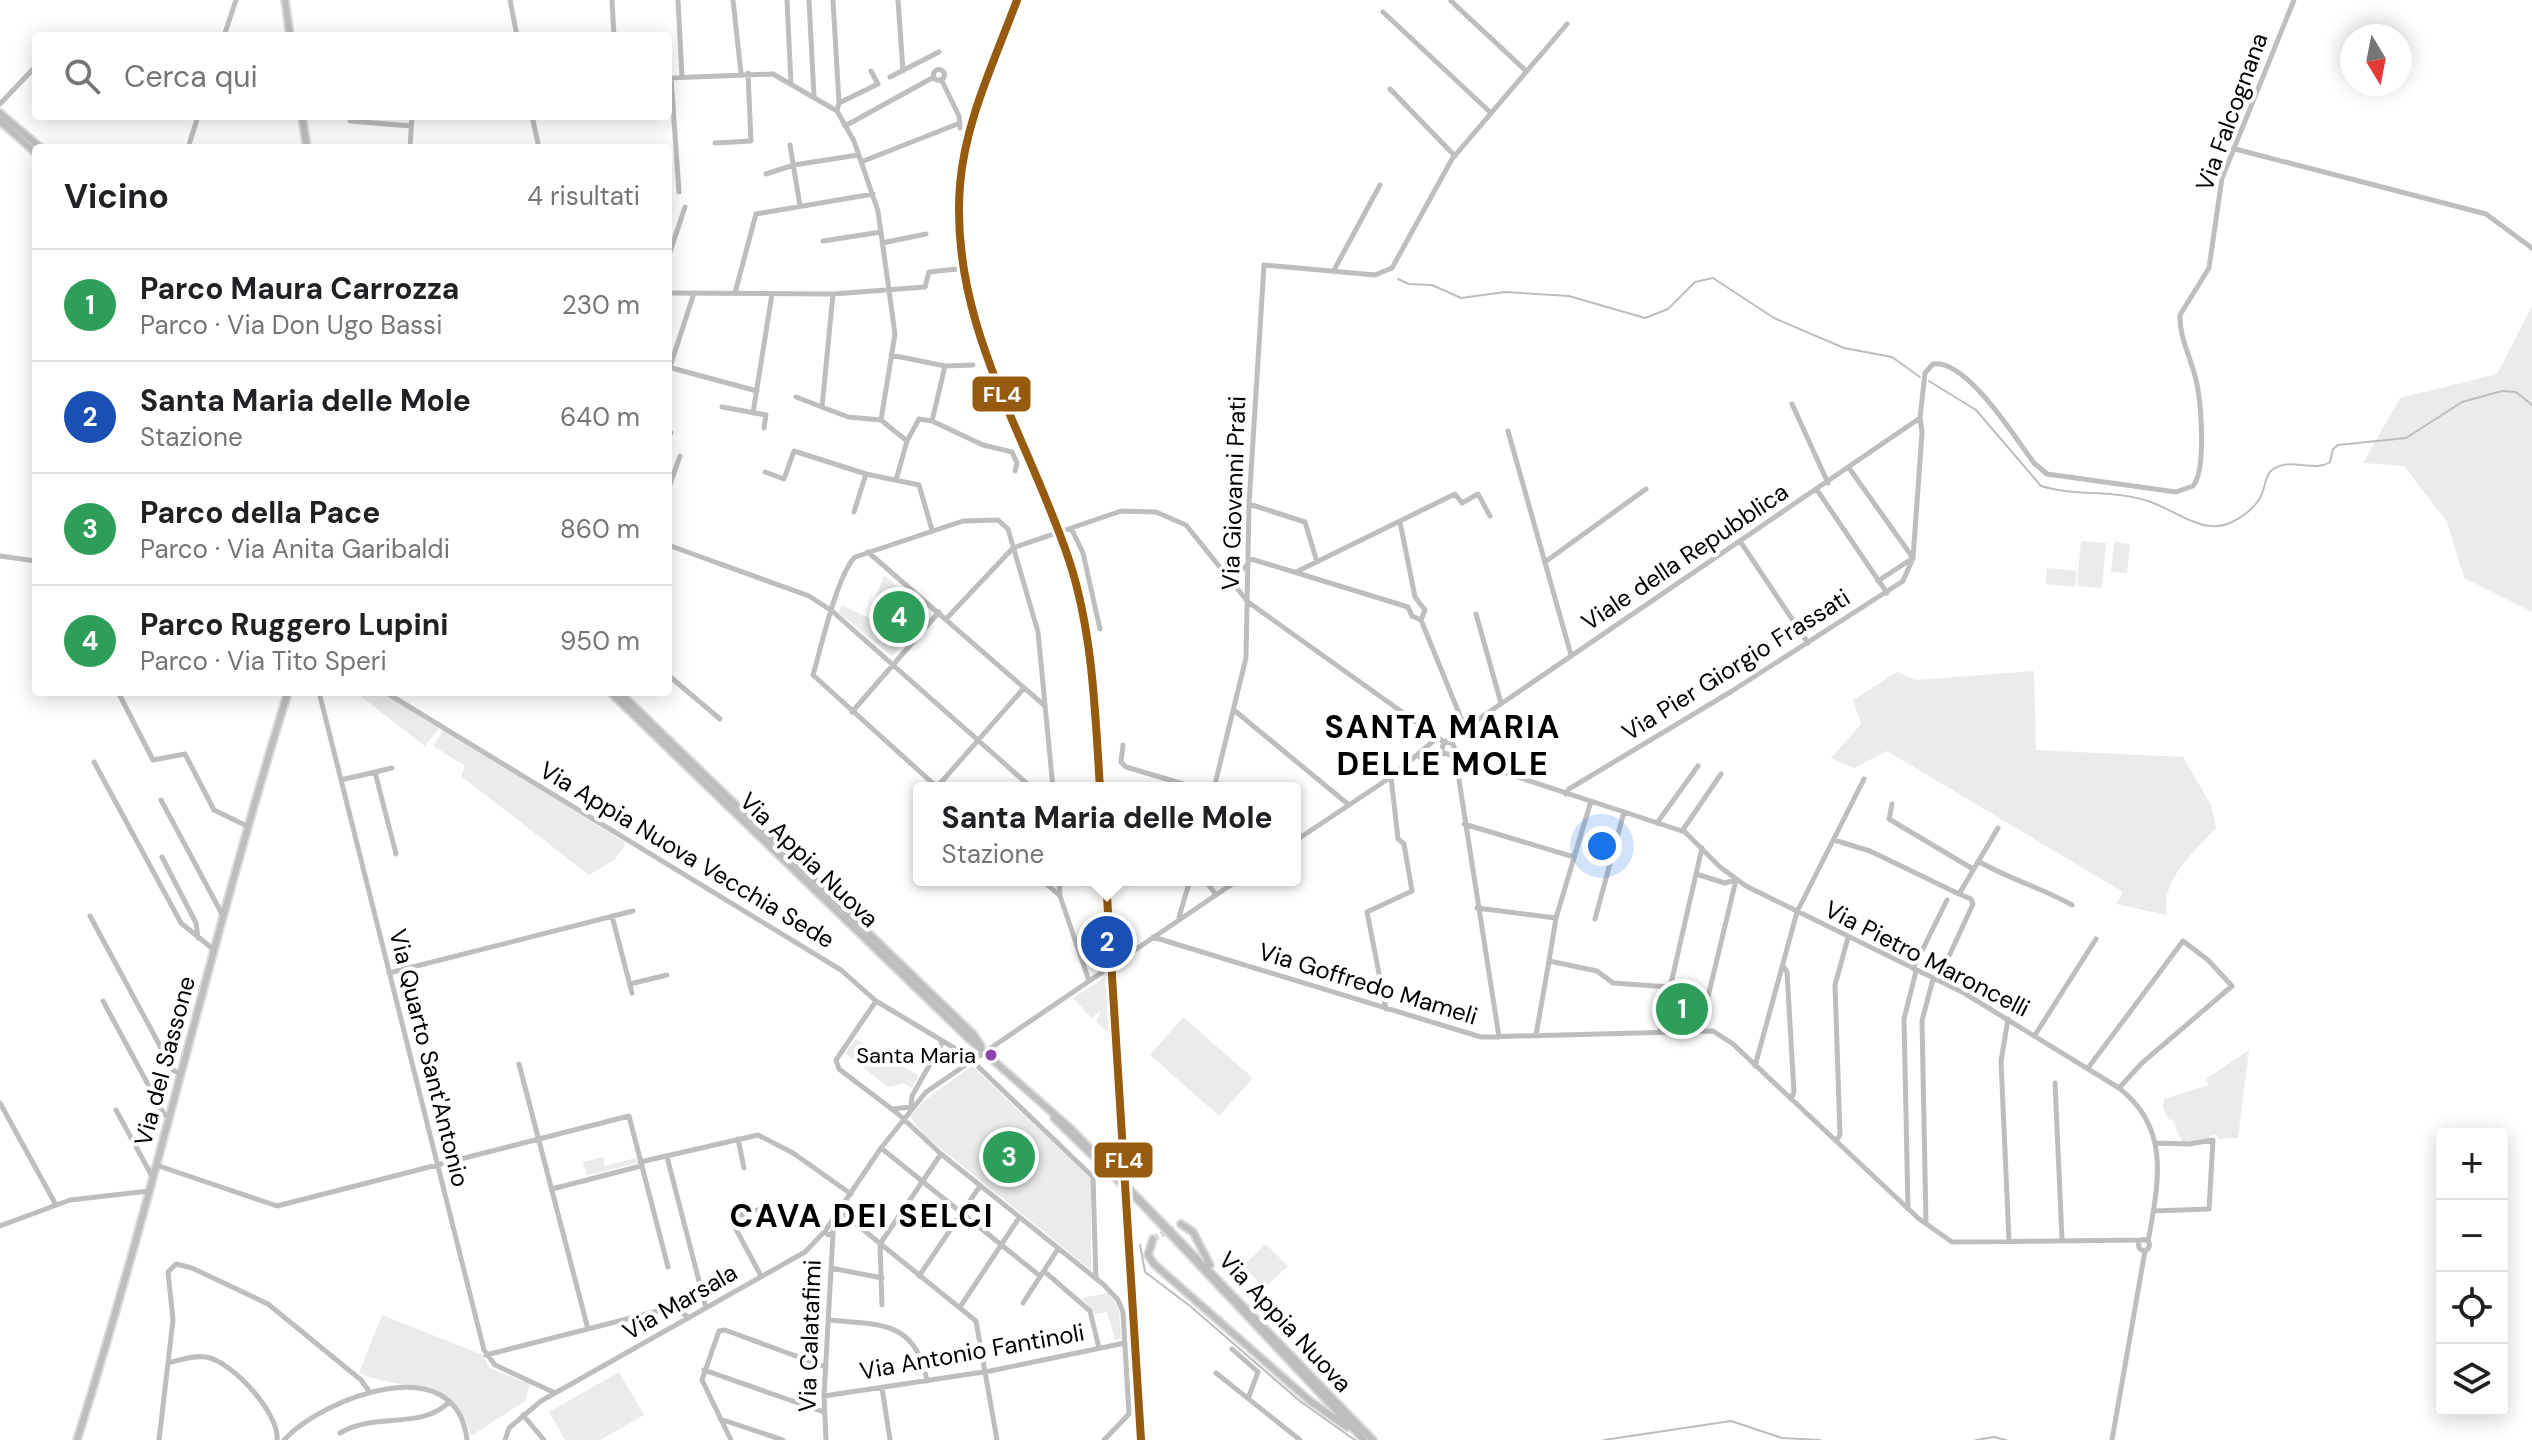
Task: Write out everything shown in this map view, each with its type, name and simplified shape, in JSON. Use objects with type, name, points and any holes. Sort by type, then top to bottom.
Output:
[{"type":"main road","points":[[285,0],[289,32]]},
{"type":"main road","points":[[0,113],[36,144]]},
{"type":"main road","points":[[303,120],[306,144]]},
{"type":"main road","points":[[0,121],[32,149]]},
{"type":"main road","name":"Via del Sassone","points":[[77,1440],[115,1319],[222,914],[287,696]]},
{"type":"main road","name":"Via Appia Nuova","points":[[614,696],[985,1052],[1071,1129],[1373,1440]]},
{"type":"main road","name":"Via Appia Nuova","points":[[623,696],[973,1034],[985,1052]]},
{"type":"main road","name":"Via Appia Nuova","points":[[1032,1094],[1363,1438]]},
{"type":"main road","points":[[1181,1224],[1193,1232],[1213,1272]]},
{"type":"main road","points":[[1153,1239],[1148,1255],[1154,1264],[1310,1401],[1363,1438]]},
{"type":"street","points":[[225,32],[236,0]]},
{"type":"street","points":[[510,0],[516,32]]},
{"type":"street","points":[[612,0],[614,32]]},
{"type":"street","points":[[678,0],[682,77]]},
{"type":"street","points":[[715,143],[751,141],[745,73],[733,0]]},
{"type":"street","points":[[787,0],[791,85]]},
{"type":"street","points":[[809,0],[814,98]]},
{"type":"street","points":[[833,0],[837,111]]},
{"type":"street","points":[[898,0],[903,71]]},
{"type":"street","name":"Via Falcognana","points":[[1920,418],[1926,371],[1933,364],[1943,364],[1968,380],[2046,473],[2176,492],[2193,486],[2199,477],[2201,453],[2198,394],[2179,318],[2209,268],[2218,192],[2294,0]]},
{"type":"street","points":[[1451,1],[1526,71]]},
{"type":"street","points":[[1383,12],[1491,113]]},
{"type":"street","name":"Via Giovanni Prati","points":[[1216,782],[1246,658],[1249,504],[1264,265],[1378,275],[1394,266],[1455,156],[1567,24]]},
{"type":"street","points":[[890,77],[939,52]]},
{"type":"street","points":[[861,162],[960,125],[928,57]]},
{"type":"street","points":[[0,104],[32,70]]},
{"type":"street","points":[[839,103],[878,84],[871,71]]},
{"type":"street","points":[[672,78],[773,74],[837,111],[873,194],[895,329],[881,420]]},
{"type":"street","points":[[845,126],[935,74]]},
{"type":"street","points":[[1390,89],[1455,156]]},
{"type":"street","points":[[672,112],[679,192]]},
{"type":"street","points":[[189,144],[197,120]]},
{"type":"street","points":[[350,120],[411,126]]},
{"type":"street","points":[[410,144],[412,120]]},
{"type":"street","points":[[533,120],[538,144]]},
{"type":"street","points":[[790,145],[800,206]]},
{"type":"street","points":[[2235,149],[2481,213],[2532,248]]},
{"type":"street","points":[[766,174],[794,165],[858,155]]},
{"type":"street","points":[[1333,272],[1380,185]]},
{"type":"street","points":[[735,293],[756,214],[873,194]]},
{"type":"street","points":[[672,246],[685,207]]},
{"type":"street","points":[[823,241],[881,232]]},
{"type":"street","points":[[882,243],[926,234]]},
{"type":"street","points":[[672,293],[833,294],[927,287],[929,272],[957,269]]},
{"type":"street","points":[[672,358],[694,293]]},
{"type":"street","points":[[753,413],[772,294]]},
{"type":"street","points":[[822,407],[833,294]]},
{"type":"street","points":[[891,355],[945,366],[973,365]]},
{"type":"street","points":[[932,421],[945,366]]},
{"type":"street","points":[[672,368],[757,391]]},
{"type":"street","points":[[796,397],[848,417],[881,420],[907,441]]},
{"type":"street","points":[[1792,404],[1828,483]]},
{"type":"street","points":[[722,407],[766,415],[764,428]]},
{"type":"street","points":[[896,480],[907,441],[919,418],[983,445],[1012,452],[1017,463],[1015,471]]},
{"type":"street","points":[[1913,558],[1922,433],[1920,418]]},
{"type":"street","name":"Viale della Repubblica","points":[[1444,742],[1920,418]]},
{"type":"street","points":[[1508,431],[1571,655]]},
{"type":"street","points":[[765,472],[784,479],[794,451],[866,474],[920,486],[932,530]]},
{"type":"street","points":[[672,479],[680,456]]},
{"type":"street","points":[[1849,468],[1913,558]]},
{"type":"street","points":[[854,512],[866,474]]},
{"type":"street","points":[[1545,562],[1646,489]]},
{"type":"street","points":[[1817,490],[1887,593]]},
{"type":"street","points":[[1296,572],[1455,494],[1462,503],[1478,494],[1490,516]]},
{"type":"street","points":[[1249,504],[1305,522],[1317,562]]},
{"type":"street","points":[[946,619],[1013,548],[1121,511],[1165,514],[1186,525],[1248,602],[1444,742],[1454,746]]},
{"type":"street","points":[[930,782],[813,675],[849,563],[867,552],[965,520],[998,520],[1006,525],[1038,632],[1052,782]]},
{"type":"street","points":[[1400,522],[1415,597],[1424,606],[1421,620],[1464,729],[1451,755]]},
{"type":"street","points":[[1067,529],[1083,553],[1100,629]]},
{"type":"street","points":[[1740,541],[1808,643]]},
{"type":"street","points":[[672,546],[786,588],[832,611],[1025,782]]},
{"type":"street","points":[[867,552],[1045,706]]},
{"type":"street","points":[[0,556],[32,560]]},
{"type":"street","name":"Via Pier Giorgio Frassati","points":[[1878,581],[1913,558]]},
{"type":"street","name":"Via Pier Giorgio Frassati","points":[[1566,794],[1569,789],[1887,593],[1905,578],[1913,558]]},
{"type":"street","points":[[1231,581],[1248,561],[1296,572],[1408,607],[1412,616],[1421,620]]},
{"type":"street","points":[[852,712],[939,612]]},
{"type":"street","points":[[1476,614],[1501,703]]},
{"type":"street","points":[[672,678],[720,719]]},
{"type":"street","points":[[942,782],[1024,688]]},
{"type":"street","points":[[120,696],[153,760],[185,754],[214,810],[247,826]]},
{"type":"street","name":"Via Quarto Sant'Antonio","points":[[320,696],[486,1355]]},
{"type":"street","name":"Via Appia Nuova Vecchia Sede","points":[[392,696],[809,950],[841,970],[876,1001],[966,1055],[1093,1177],[1096,1279]]},
{"type":"street","points":[[1234,710],[1349,805]]},
{"type":"street","points":[[1301,837],[1419,757],[1438,737]]},
{"type":"street","points":[[1443,754],[1440,748],[1444,742]]},
{"type":"street","points":[[1123,745],[1122,765],[1177,782]]},
{"type":"street","points":[[1419,757],[1451,755],[1682,831],[1721,774]]},
{"type":"street","points":[[1459,759],[1457,767],[1464,824],[1499,1037]]},
{"type":"street","points":[[94,762],[181,923],[213,949]]},
{"type":"street","points":[[1657,823],[1698,766]]},
{"type":"street","points":[[341,780],[392,768]]},
{"type":"street","points":[[375,772],[396,854]]},
{"type":"street","points":[[1386,1009],[1367,912],[1412,891],[1404,844],[1398,839],[1391,777]]},
{"type":"street","points":[[1755,1066],[1797,912],[1864,779]]},
{"type":"street","points":[[161,800],[222,914]]},
{"type":"street","points":[[1536,1035],[1556,918],[1591,801]]},
{"type":"street","points":[[1892,804],[1889,819],[1973,869]]},
{"type":"street","points":[[1595,919],[1624,812]]},
{"type":"street","points":[[1464,824],[1574,857]]},
{"type":"street","points":[[1959,894],[1998,828]]},
{"type":"street","name":"Via Pietro Maroncelli","points":[[1682,831],[1736,880],[1935,979],[2008,1019],[2119,1088],[2136,1104],[2154,1143],[2160,1170],[2145,1241]]},
{"type":"street","points":[[1834,840],[1865,848],[1971,899],[1973,904],[1935,979],[1922,1021],[1926,1223]]},
{"type":"street","points":[[1660,1032],[1702,847]]},
{"type":"street","points":[[162,857],[196,923],[198,938]]},
{"type":"street","points":[[1978,861],[2014,881],[2047,892],[2072,905]]},
{"type":"street","points":[[1696,874],[1725,883],[1736,880],[1706,1016],[1700,1030]]},
{"type":"street","points":[[1049,886],[1060,896]]},
{"type":"street","points":[[1059,886],[1089,981]]},
{"type":"street","points":[[1178,920],[1188,886]]},
{"type":"street","points":[[1209,886],[1216,895]]},
{"type":"street","points":[[997,1440],[978,1326],[960,1307],[840,1211],[911,1107],[971,1061],[1229,886]]},
{"type":"street","points":[[1908,1209],[1904,1019],[1914,970],[1947,900]]},
{"type":"street","points":[[1477,908],[1507,914],[1533,912],[1556,918]]},
{"type":"street","points":[[389,973],[633,911]]},
{"type":"street","points":[[90,916],[173,1070],[180,1074]]},
{"type":"street","points":[[612,916],[632,993]]},
{"type":"street","name":"Via Goffredo Mameli","points":[[1153,937],[1475,1036],[1700,1030],[1721,1035]]},
{"type":"street","points":[[1836,1141],[1840,1131],[1835,985],[1848,938]]},
{"type":"street","points":[[2035,1035],[2096,939]]},
{"type":"street","points":[[2088,1068],[2183,941],[2208,960],[2232,986],[2142,1063],[2119,1088]]},
{"type":"street","points":[[1549,961],[1597,971],[1613,983],[1670,987]]},
{"type":"street","points":[[1783,966],[1788,987],[1794,1092],[1791,1099]]},
{"type":"street","points":[[630,984],[667,975]]},
{"type":"street","points":[[103,1001],[164,1114],[169,1117]]},
{"type":"street","points":[[876,1001],[836,1063],[941,1154],[1096,1279],[1120,1304],[1129,1415],[1104,1440]]},
{"type":"street","name":"Via Goffredo Mameli","points":[[1706,1016],[1721,1035],[1908,1209],[1952,1242],[2062,1239],[2145,1241]]},
{"type":"street","points":[[2008,1019],[2001,1061],[2009,1241]]},
{"type":"street","points":[[911,1107],[912,1096],[943,1041]]},
{"type":"street","points":[[966,1055],[985,1052]]},
{"type":"street","points":[[519,1064],[588,1329]]},
{"type":"street","points":[[2055,1083],[2062,1239]]},
{"type":"street","points":[[0,1103],[56,1205]]},
{"type":"street","points":[[892,1109],[911,1107]]},
{"type":"street","points":[[116,1110],[153,1178]]},
{"type":"street","points":[[156,1165],[277,1206],[629,1116],[668,1267]]},
{"type":"street","points":[[552,1189],[738,1139],[762,1136],[851,1194]]},
{"type":"street","points":[[738,1139],[744,1168]]},
{"type":"street","points":[[2153,1211],[2209,1209],[2213,1140],[2154,1143]]},
{"type":"street","points":[[881,1148],[1001,1245],[1080,1301],[1091,1312],[1099,1348]]},
{"type":"street","points":[[882,1305],[880,1244],[941,1154]]},
{"type":"street","points":[[667,1157],[706,1308]]},
{"type":"street","points":[[919,1276],[980,1186]]},
{"type":"street","points":[[0,1226],[56,1205],[149,1191]]},
{"type":"street","points":[[761,1276],[730,1218],[778,1204]]},
{"type":"street","name":"Via Calatafimi","points":[[826,1440],[824,1396],[831,1268],[829,1233],[840,1211]]},
{"type":"street","points":[[960,1307],[1019,1218]]},
{"type":"street","name":"Via Marsala","points":[[505,1440],[509,1428],[555,1393],[805,1252],[829,1233]]},
{"type":"street","name":"Via Goffredo Mameli","points":[[2126,1240],[2145,1251]]},
{"type":"street","points":[[2138,1246],[2145,1241]]},
{"type":"street","points":[[2112,1440],[2145,1241]]},
{"type":"street","points":[[1023,1303],[1058,1249]]},
{"type":"street","points":[[159,1440],[173,1320],[168,1272],[171,1266],[179,1264],[272,1307],[361,1380],[369,1391]]},
{"type":"street","points":[[831,1268],[882,1278]]},
{"type":"street","points":[[555,1393],[495,1365],[486,1355],[674,1307],[689,1318]]},
{"type":"street","points":[[829,1320],[898,1329],[920,1353],[927,1381]]},
{"type":"street","points":[[731,1440],[703,1384],[704,1370],[717,1333],[724,1330],[826,1367]]},
{"type":"street","name":"Via Antonio Fantinoli","points":[[824,1396],[985,1371],[1125,1343]]},
{"type":"street","points":[[1232,1349],[1258,1372],[1248,1392],[1250,1397]]},
{"type":"street","points":[[168,1363],[202,1356],[220,1362],[267,1407],[275,1421],[277,1440]]},
{"type":"street","points":[[704,1370],[824,1412]]},
{"type":"street","points":[[1216,1373],[1250,1397],[1300,1440]]},
{"type":"street","points":[[284,1440],[322,1410],[369,1391],[411,1388],[434,1393],[449,1402],[463,1419],[467,1440]]},
{"type":"street","points":[[882,1388],[890,1440]]},
{"type":"street","points":[[340,1433],[380,1420],[431,1417],[449,1402]]},
{"type":"street","points":[[523,1415],[544,1440]]},
{"type":"street","points":[[720,1419],[783,1440]]},
{"type":"shaded area","points":[[2532,306],[2532,612],[2464,578],[2447,522],[2404,466],[2363,463],[2400,398],[2497,374]]},
{"type":"shaded area","points":[[2081,541],[2106,543],[2102,588],[2077,586]]},
{"type":"shaded area","points":[[2114,542],[2130,544],[2127,573],[2111,572]]},
{"type":"shaded area","points":[[2047,568],[2077,571],[2075,587],[2046,584]]},
{"type":"shaded area","points":[[884,575],[930,615],[892,656],[839,613],[841,605],[869,618]]},
{"type":"shaded area","points":[[2034,671],[2036,750],[2183,757],[2211,805],[2216,828],[2174,878],[2168,890],[2167,915],[2116,904],[2123,892],[1887,751],[1854,768],[1831,758],[1861,724],[1853,700],[1897,672],[1916,680]]},
{"type":"shaded area","points":[[360,696],[387,696],[439,728],[425,746]]},
{"type":"shaded area","points":[[443,730],[623,841],[625,846],[614,860],[589,875],[461,776],[465,766],[433,746]]},
{"type":"shaded area","points":[[1107,976],[1112,1035],[1096,1022],[1101,1011],[1091,1018],[1073,998]]},
{"type":"shaded area","points":[[1678,988],[1701,1015],[1698,1027],[1666,1025],[1667,1020],[1671,1020],[1672,1013],[1669,1012]]},
{"type":"shaded area","points":[[1183,1017],[1253,1078],[1219,1116],[1150,1055]]},
{"type":"shaded area","points":[[856,1039],[919,1076],[911,1088],[904,1083],[888,1087],[845,1053]]},
{"type":"shaded area","points":[[2249,1050],[2238,1138],[2217,1139],[2217,1135],[2209,1136],[2209,1140],[2182,1142],[2172,1119],[2169,1120],[2163,1108],[2164,1099],[2209,1085],[2206,1079]]},
{"type":"shaded area","points":[[972,1066],[1091,1179],[1091,1270],[923,1134],[910,1116],[925,1100]]},
{"type":"shaded area","points":[[603,1157],[605,1166],[636,1158],[637,1163],[587,1176],[583,1162]]},
{"type":"shaded area","points":[[1266,1244],[1288,1266],[1264,1288],[1243,1266]]},
{"type":"shaded area","points":[[1108,1293],[1119,1309],[1121,1338],[1115,1340],[1107,1312],[1095,1314],[1082,1298]]},
{"type":"shaded area","points":[[382,1315],[483,1355],[489,1368],[530,1384],[525,1401],[471,1436],[465,1418],[455,1405],[442,1396],[359,1373]]},
{"type":"shaded area","points":[[619,1372],[644,1415],[600,1440],[565,1440],[549,1412]]},
{"type":"waterway","points":[[1398,279],[1409,284],[1432,285],[1461,298],[1505,292],[1569,296],[1645,318],[1668,309],[1695,282],[1713,278],[1774,318],[1844,348],[1892,357],[1920,377]]},
{"type":"waterway","points":[[1929,381],[1976,410],[2041,486],[2137,498],[2190,521],[2211,526],[2232,522],[2251,509],[2260,498],[2267,476],[2277,467],[2290,464],[2324,465],[2330,462],[2333,449],[2338,445],[2406,438],[2462,402],[2502,391],[2516,392],[2532,405]]},
{"type":"waterway","points":[[1140,1245],[1145,1272],[1190,1306],[1301,1402],[1355,1440]]},
{"type":"waterway","points":[[1604,1440],[1731,1421],[1782,1438],[1820,1440]]},
{"type":"waterway","points":[[1976,1440],[1994,1437],[2006,1440]]},
{"type":"tunnel","points":[[1153,1239],[1181,1224]]},
{"type":"transit line","name":"FL4","points":[[1017,0],[982,91],[968,138],[960,185],[960,236],[966,284],[979,331],[1052,513],[1077,588],[1092,673],[1100,782]]},
{"type":"transit line","name":"FL4","points":[[1106,886],[1141,1440]]},
{"type":"place","name":"Parco Ruggero Lupini","points":[[899,617]]},
{"type":"place","name":"Santa Maria delle Mole","points":[[1107,942]]},
{"type":"place","name":"Parco Maura Carrozza","points":[[1682,1009]]},
{"type":"place","name":"Santa Maria","points":[[991,1055]]},
{"type":"place","name":"Parco della Pace","points":[[1009,1157]]},
{"type":"district","name":"SANTA MARIA DELLE MOLE","points":[[1443,746]]},
{"type":"district","name":"CAVA DEI SELCI","points":[[862,1216]]}]
